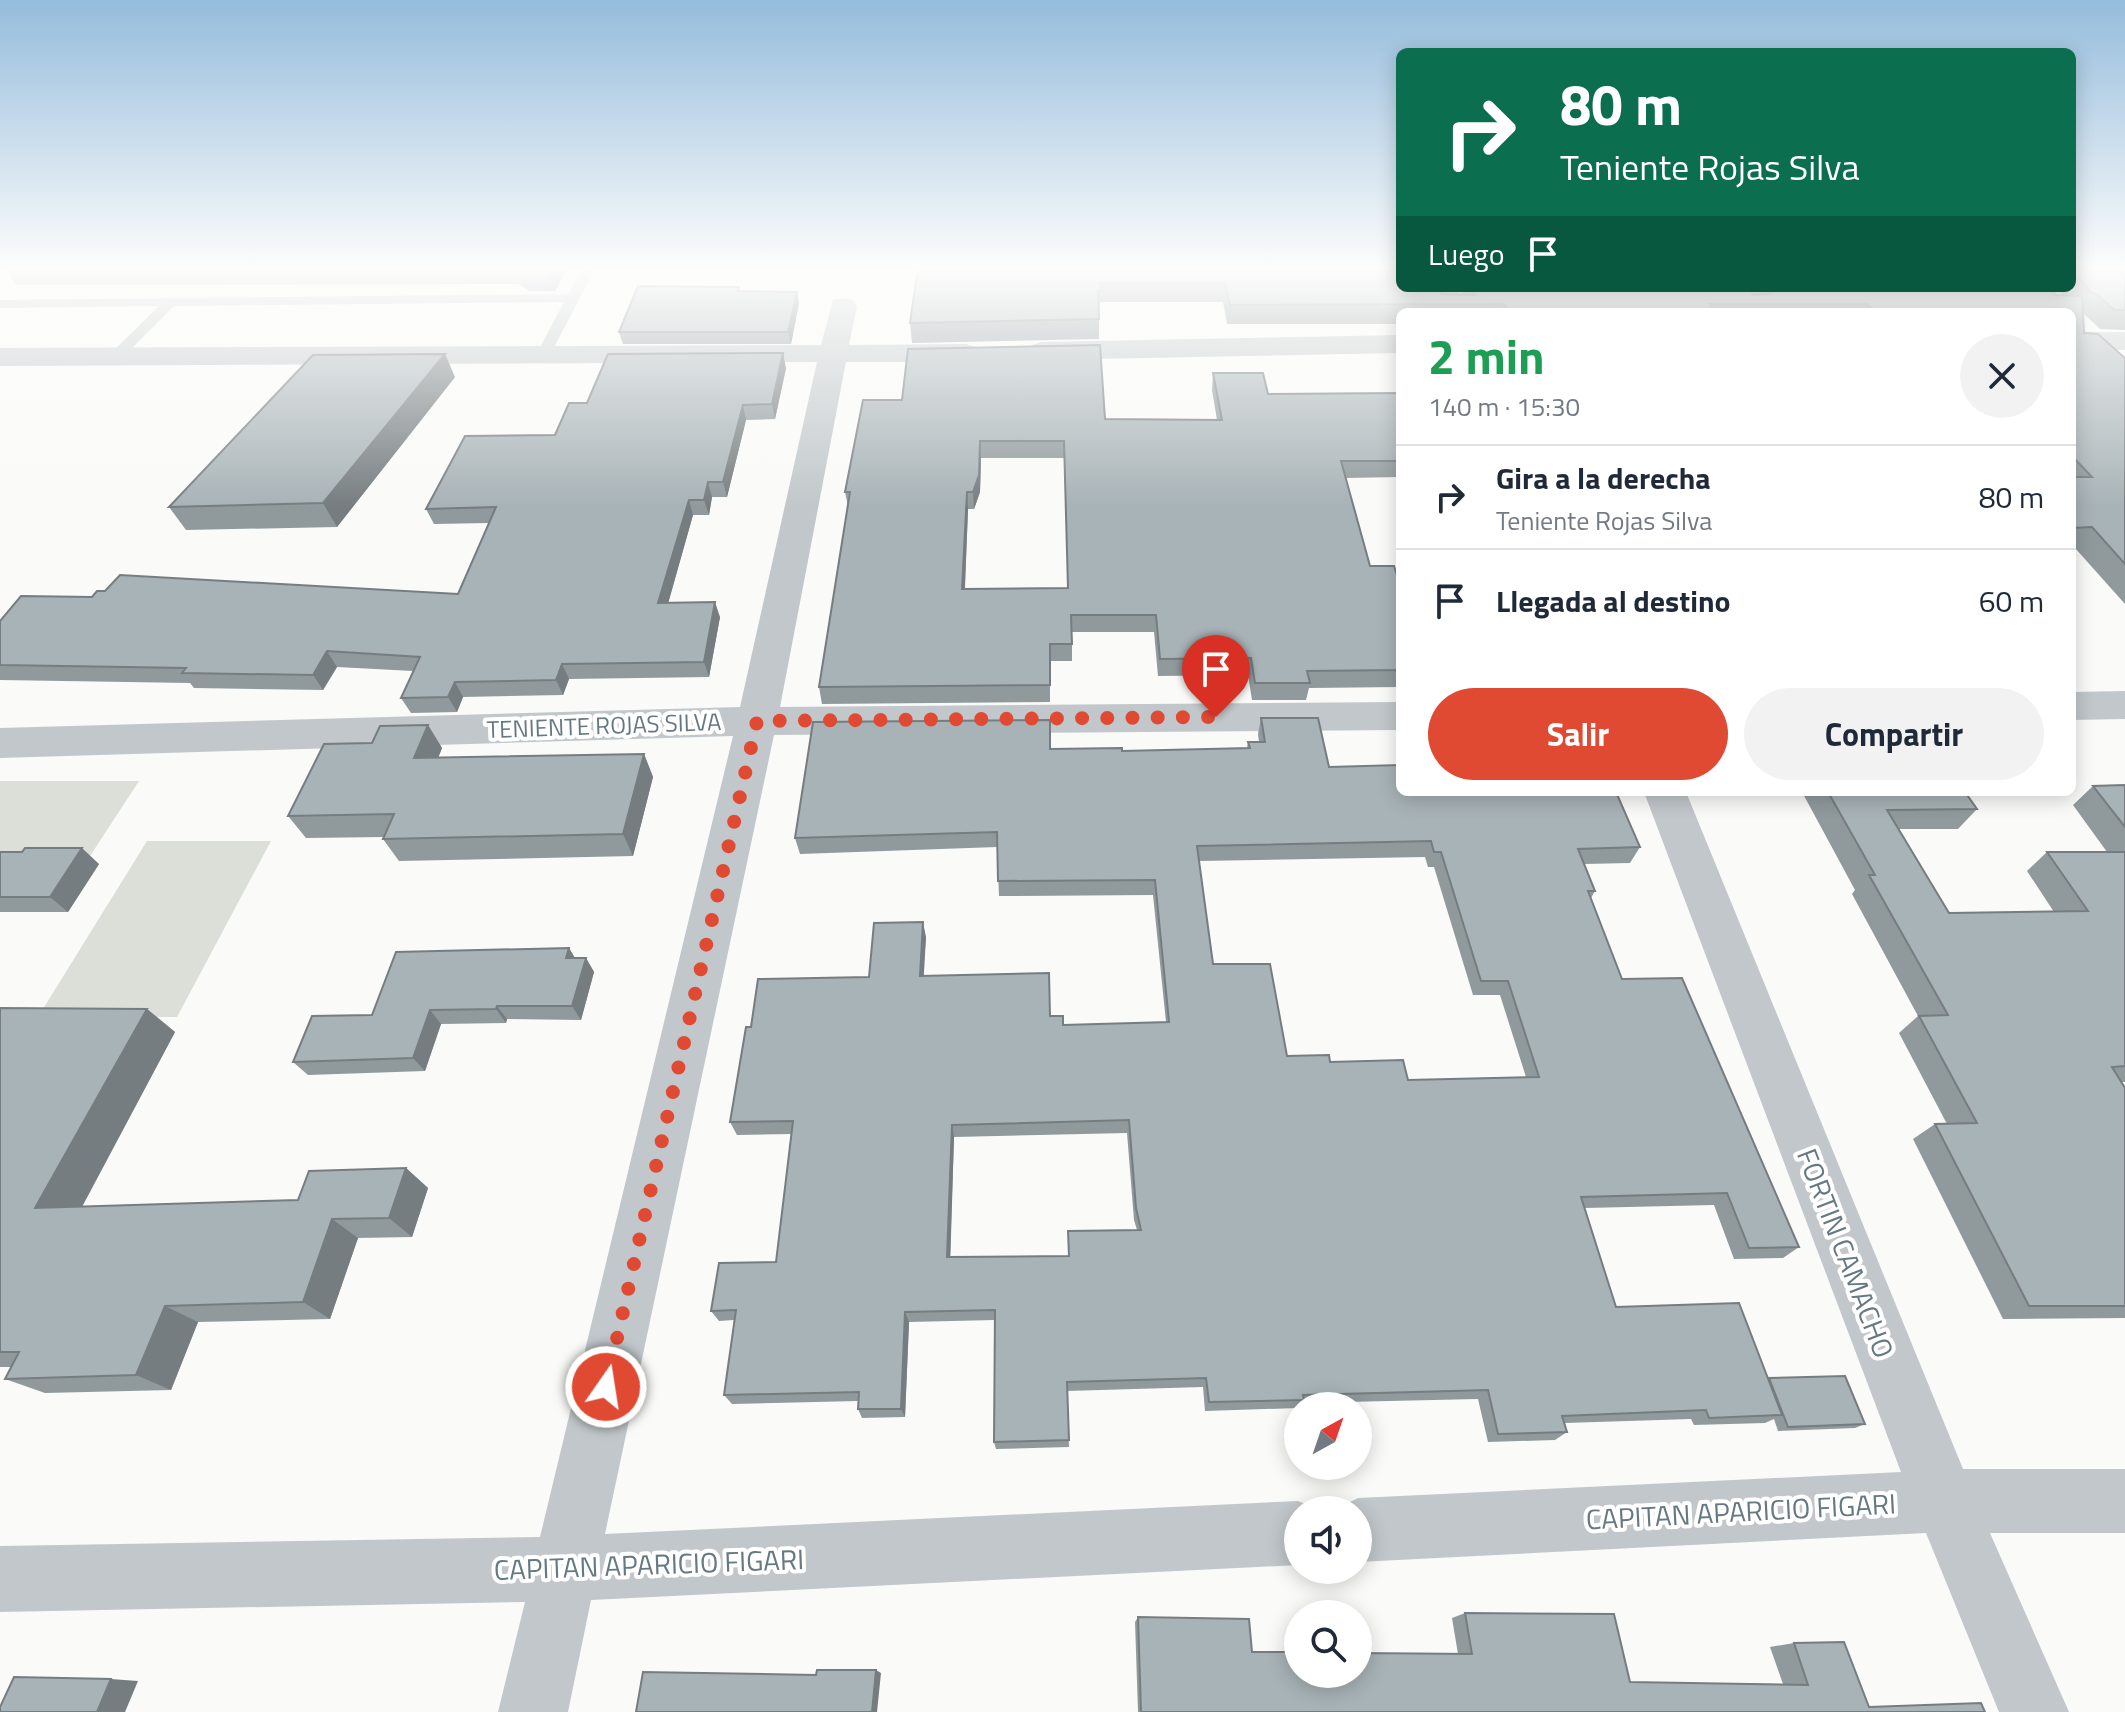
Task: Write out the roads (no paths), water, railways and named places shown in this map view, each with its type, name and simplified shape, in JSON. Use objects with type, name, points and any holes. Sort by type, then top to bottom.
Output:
[{"type":"street","points":[[533,1712],[757,721],[836,347]]},
{"type":"street","points":[[0,357],[834,356],[1255,347]]},
{"type":"street","points":[[2076,706],[2125,705]]},
{"type":"street","name":"TENIENTE ROJAS SILVA","points":[[0,743],[757,721],[1396,716]]},
{"type":"street","name":"FORTIN CAMACHO","points":[[1667,796],[1944,1501],[2034,1712]]},
{"type":"street","name":"CAPITAN APARICIO FIGARI","points":[[1372,1529],[1944,1501],[2125,1501]]},
{"type":"street","name":"CAPITAN APARICIO FIGARI","points":[[0,1579],[565,1569],[1284,1534]]},
{"type":"lane","points":[[115,357],[125,347]]},
{"type":"lane","points":[[542,357],[547,347]]}]
